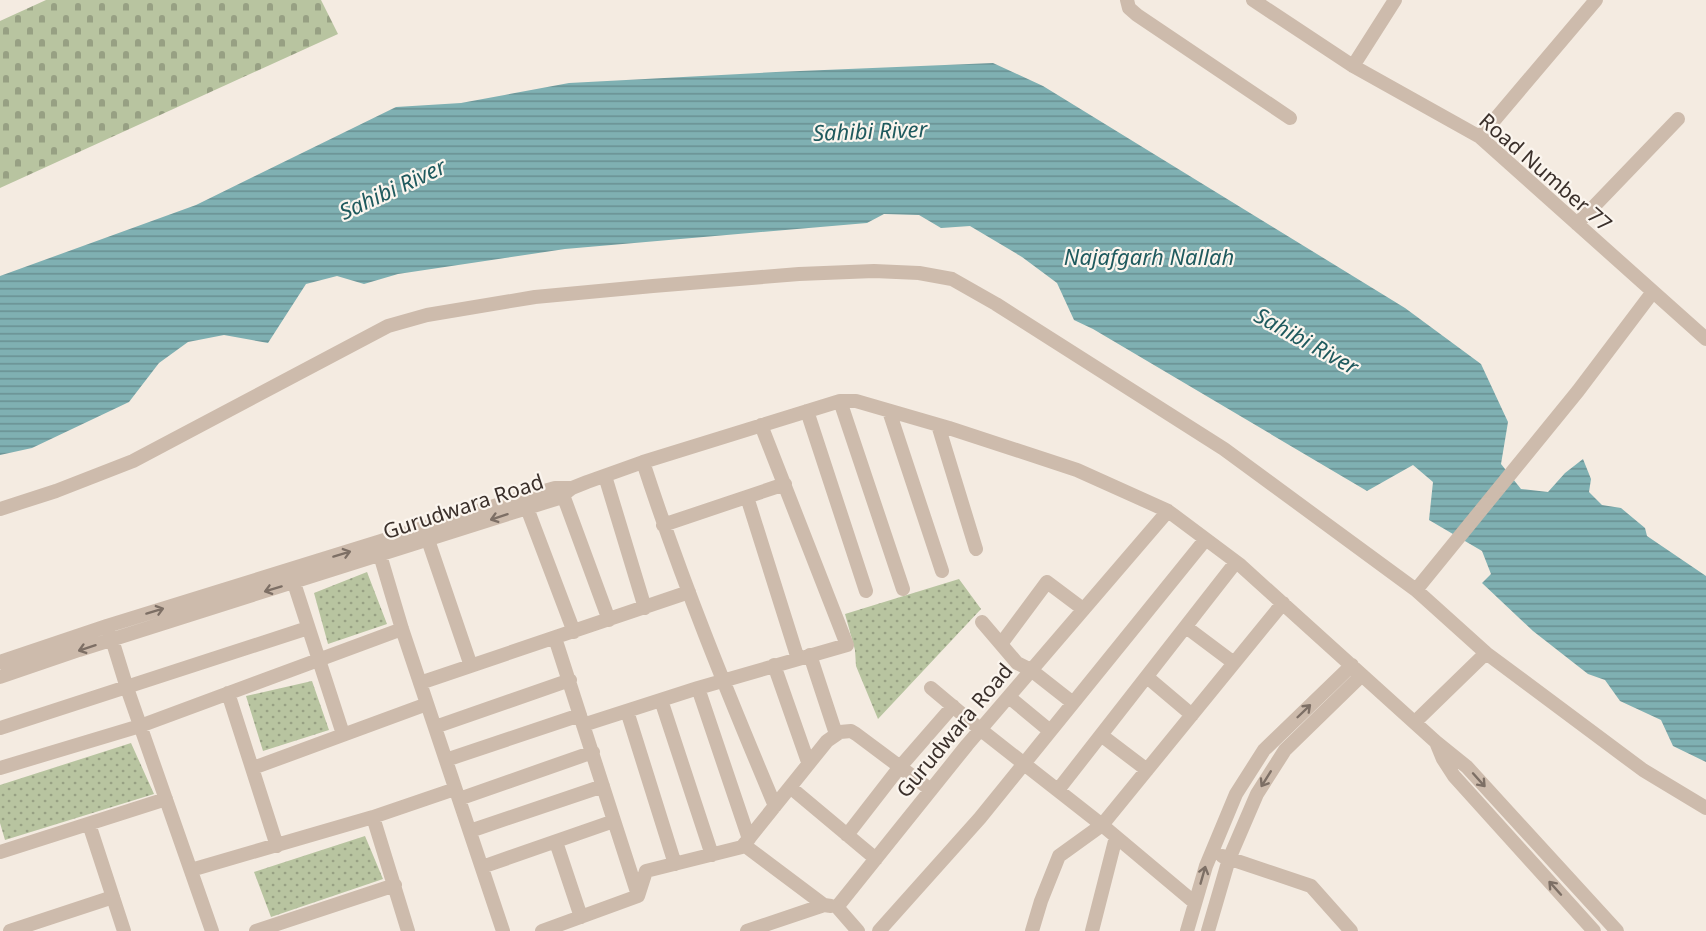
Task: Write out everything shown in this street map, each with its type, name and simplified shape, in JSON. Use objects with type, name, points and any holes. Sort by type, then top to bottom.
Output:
[{"type":"street","points":[[1127,0],[1130,8],[1137,15],[1290,118]]},
{"type":"street","name":"Road Number 77","points":[[1253,0],[1353,66],[1480,137],[1706,339]]},
{"type":"street","points":[[1353,66],[1395,0]]},
{"type":"street","points":[[1480,137],[1596,0]]},
{"type":"street","points":[[1577,224],[1678,120]]},
{"type":"street","points":[[0,508],[56,491],[133,461],[388,326],[427,315],[535,297],[653,286],[799,274],[874,271],[919,273],[952,279],[1224,449],[1416,590],[1486,653],[1643,770],[1706,808]]},
{"type":"street","points":[[1416,590],[1578,391],[1652,293]]},
{"type":"street","points":[[840,401],[903,589]]},
{"type":"street","points":[[609,620],[567,491],[643,462],[840,401],[856,401],[938,425],[1077,470],[1168,511],[1236,562],[1436,742],[1467,767],[1617,931]]},
{"type":"street","points":[[807,411],[866,591]]},
{"type":"street","points":[[889,411],[942,571]]},
{"type":"street","points":[[446,760],[581,720],[627,711],[774,665],[847,645],[761,425]]},
{"type":"street","points":[[938,425],[976,549]]},
{"type":"street","points":[[643,462],[663,525],[723,682],[775,806]]},
{"type":"street","points":[[605,476],[645,608]]},
{"type":"street","points":[[663,525],[785,484]]},
{"type":"street","name":"Gurudwara Road","points":[[0,662],[107,626],[523,497],[555,488],[567,491]]},
{"type":"street","name":"Gurudwara Road","points":[[0,677],[527,508],[567,491]]},
{"type":"street","points":[[747,497],[804,657],[836,734]]},
{"type":"street","points":[[527,508],[574,632]]},
{"type":"street","name":"Gurudwara Road","points":[[831,906],[876,859],[1031,670],[1168,511]]},
{"type":"street","points":[[428,540],[471,666]]},
{"type":"street","points":[[879,931],[980,818],[1205,540]]},
{"type":"street","points":[[380,555],[402,629],[503,931]]},
{"type":"street","points":[[1058,790],[1236,562]]},
{"type":"street","points":[[1001,644],[1047,582],[1083,609]]},
{"type":"street","points":[[294,583],[343,734]]},
{"type":"street","points":[[420,682],[689,592]]},
{"type":"street","points":[[1032,931],[1059,856],[1102,825],[1283,603]]},
{"type":"street","points":[[982,622],[1017,663],[1031,670],[1073,703]]},
{"type":"street","points":[[107,626],[213,931]]},
{"type":"street","points":[[1186,627],[1234,663]]},
{"type":"street","points":[[0,728],[308,628]]},
{"type":"street","points":[[0,768],[140,726],[402,629]]},
{"type":"street","points":[[555,638],[638,896]]},
{"type":"street","points":[[1415,722],[1486,653]]},
{"type":"street","points":[[774,665],[808,762]]},
{"type":"street","points":[[1187,931],[1211,853],[1236,794],[1264,750],[1357,670]]},
{"type":"street","points":[[1208,931],[1229,859],[1257,794],[1285,750],[1357,670]]},
{"type":"street","points":[[1147,677],[1192,715]]},
{"type":"street","points":[[435,727],[570,681]]},
{"type":"street","points":[[698,688],[746,842],[831,906],[858,931]]},
{"type":"street","points":[[931,688],[1195,903]]},
{"type":"street","points":[[228,693],[278,846]]},
{"type":"street","points":[[1009,697],[1050,731]]},
{"type":"street","points":[[661,700],[712,855]]},
{"type":"street","points":[[253,768],[427,704]]},
{"type":"street","points":[[847,835],[899,768],[953,706]]},
{"type":"street","points":[[627,711],[675,864]]},
{"type":"street","points":[[638,896],[645,871],[742,847],[808,762],[840,732],[851,731],[931,790]]},
{"type":"street","points":[[1101,735],[1147,770]]},
{"type":"street","points":[[1436,742],[1454,776],[1594,931]]},
{"type":"street","points":[[191,870],[457,794],[593,752]]},
{"type":"street","points":[[470,831],[603,786]]},
{"type":"street","points":[[790,787],[876,859]]},
{"type":"street","points":[[0,852],[166,799]]},
{"type":"street","points":[[373,817],[395,885],[405,930]]},
{"type":"street","points":[[482,867],[614,822]]},
{"type":"street","points":[[89,824],[124,931]]},
{"type":"street","points":[[1092,931],[1116,837]]},
{"type":"street","points":[[556,842],[581,917]]},
{"type":"street","points":[[1211,853],[1311,886],[1348,930]]},
{"type":"street","points":[[256,931],[395,885]]},
{"type":"street","points":[[542,931],[638,896]]},
{"type":"street","points":[[10,931],[113,897]]},
{"type":"street","points":[[747,931],[831,906]]},
{"type":"green space","points":[[46,0],[321,0],[338,34],[0,188],[0,21]]},
{"type":"green space","points":[[367,572],[387,624],[328,644],[314,593]]},
{"type":"green space","points":[[959,579],[981,609],[878,719],[856,666],[855,650],[845,614]]},
{"type":"green space","points":[[312,681],[329,730],[263,751],[246,696]]},
{"type":"green space","points":[[131,743],[154,794],[5,840],[0,823],[0,785]]},
{"type":"green space","points":[[365,836],[383,879],[271,917],[254,872]]},
{"type":"water","name":"Najafgarh Nallah","points":[[993,63],[1043,86],[1405,308],[1481,364],[1508,422],[1501,464],[1521,489],[1548,492],[1565,473],[1583,459],[1591,479],[1589,492],[1602,505],[1621,508],[1645,528],[1647,536],[1706,576],[1706,762],[1673,746],[1661,720],[1620,701],[1605,680],[1588,674],[1533,631],[1482,583],[1491,574],[1482,551],[1429,520],[1433,482],[1413,465],[1367,491],[1093,329],[1074,320],[1057,283],[1022,257],[970,226],[941,228],[919,215],[884,214],[867,223],[565,249],[398,274],[364,284],[337,276],[306,284],[268,343],[224,335],[188,342],[159,363],[129,402],[32,448],[0,455],[0,276],[196,205],[396,107],[461,103],[569,83]]},
{"type":"water label","name":"Sahibi River","points":[[870,130]]},
{"type":"water label","name":"Sahibi River","points":[[392,188]]},
{"type":"water label","name":"Sahibi River","points":[[1307,340]]}]
